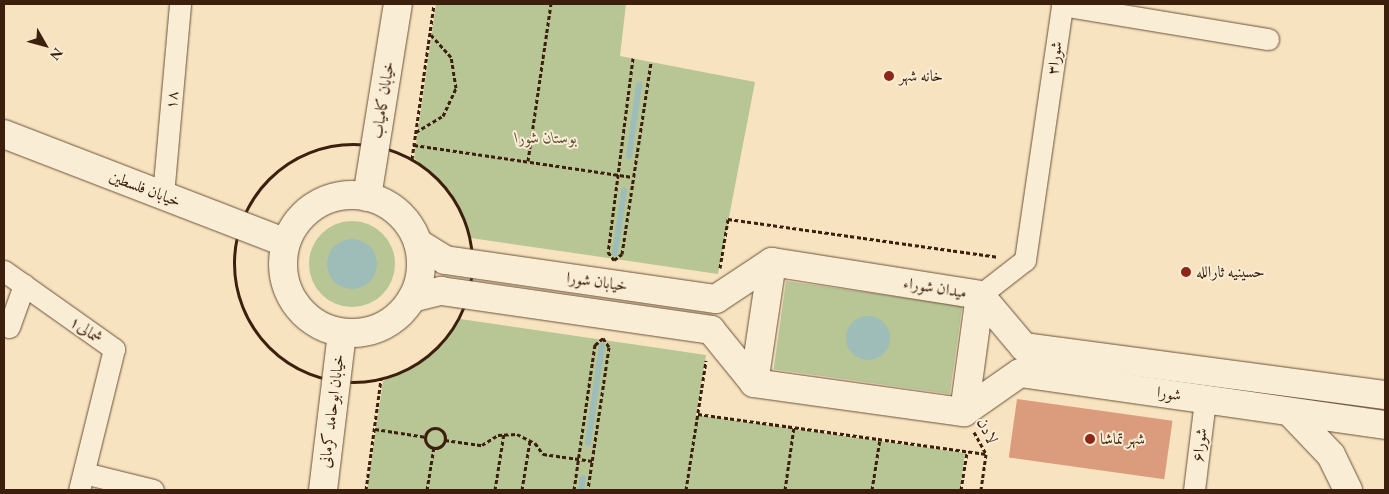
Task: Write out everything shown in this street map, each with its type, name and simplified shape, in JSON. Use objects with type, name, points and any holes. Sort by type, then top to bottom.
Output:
[{"type":"main road","name":"خیابان کامیاب","points":[[367,197],[398,4]]},
{"type":"main road","name":"خیابان فلسطین","points":[[4,134],[286,243]]},
{"type":"main road","points":[[338,197],[367,197],[404,218],[418,243],[421,271],[412,298],[382,326],[342,333],[306,316],[290,295],[283,269],[286,243],[301,218],[318,205],[338,197]]},
{"type":"main road","name":"خیابان شورا","points":[[418,243],[445,260],[474,248],[716,299],[772,262]]},
{"type":"main road","points":[[772,262],[754,383],[964,412]]},
{"type":"main road","name":"میدان شوراء","points":[[772,262],[980,295],[964,412]]},
{"type":"main road","name":"خیابان شورا","points":[[412,298],[441,292],[465,311],[711,330],[754,383]]},
{"type":"main road","name":"شورا","points":[[980,295],[1024,348],[1385,395]]},
{"type":"main road","name":"خیابان ابوحامد کرمانی","points":[[323,490],[334,382],[342,333]]},
{"type":"main road","name":"شورا","points":[[964,412],[1020,373],[1385,425]]},
{"type":"main road","points":[[1290,412],[1331,455],[1348,490]]},
{"type":"street","name":"۱۸","points":[[163,196],[180,4]]},
{"type":"street","name":"شورا۳","points":[[1025,260],[1062,5],[1268,39]]},
{"type":"street","points":[[980,295],[1025,260]]},
{"type":"street","name":"شمالی۱","points":[[4,271],[114,349],[82,482]]},
{"type":"street","points":[[10,327],[24,285]]},
{"type":"street","name":"شورا۶","points":[[1194,490],[1206,400]]},
{"type":"street","points":[[82,482],[154,490]]},
{"type":"path","points":[[412,159],[434,4]]},
{"type":"path","points":[[528,161],[551,4]]},
{"type":"path","points":[[416,132],[443,116],[456,88],[451,57],[430,34]]},
{"type":"path","points":[[614,260],[608,252],[634,58]]},
{"type":"path","points":[[614,260],[622,254],[651,62]]},
{"type":"path","points":[[414,145],[633,177]]},
{"type":"path","points":[[333,146],[376,146],[412,159],[450,193],[474,248],[465,311],[443,342],[421,361],[381,380],[334,382],[290,365],[255,333],[240,304],[233,273],[240,225],[255,194],[293,160],[333,146]]},
{"type":"path","points":[[719,276],[728,219],[1025,260]]},
{"type":"path","points":[[605,259],[624,262]]},
{"type":"path","points":[[593,337],[612,340]]},
{"type":"path","points":[[574,490],[595,345],[603,338]]},
{"type":"path","points":[[588,490],[609,347],[603,338]]},
{"type":"path","points":[[686,490],[707,353]]},
{"type":"path","points":[[366,490],[381,380]]},
{"type":"path","name":"لادن","points":[[964,412],[986,454],[981,490]]},
{"type":"path","points":[[698,414],[986,454]]},
{"type":"path","points":[[785,490],[794,427]]},
{"type":"path","points":[[426,437],[437,428],[445,440]]},
{"type":"path","points":[[374,429],[426,437],[434,447],[428,490]]},
{"type":"path","points":[[434,447],[445,440],[482,445],[504,433],[530,439],[543,454],[593,461]]},
{"type":"path","points":[[495,490],[504,433]]},
{"type":"path","points":[[522,490],[530,439]]},
{"type":"path","points":[[872,490],[880,439]]},
{"type":"path","points":[[961,490],[966,451]]},
{"type":"green space","name":"بوستان شورا","points":[[436,4],[626,4],[620,56],[755,82],[718,274],[471,238],[451,192],[414,158]]},
{"type":"green space","points":[[352,221],[368,224],[376,228],[388,240],[392,248],[395,264],[392,280],[388,288],[376,300],[368,304],[352,307],[336,304],[328,300],[316,288],[312,280],[309,264],[312,248],[316,240],[328,228],[336,224]]},
{"type":"green space","points":[[786,281],[962,306],[950,394],[774,369]]},
{"type":"green space","points":[[460,319],[706,355],[696,415],[965,453],[960,490],[367,490],[383,381],[409,370],[434,353]]},
{"type":"water","points":[[347,239],[357,239],[370,246],[377,259],[377,269],[370,282],[357,289],[347,289],[338,285],[331,278],[327,269],[327,259],[331,250],[338,243]]},
{"type":"water","points":[[872,316],[884,322],[889,329],[889,347],[884,354],[877,359],[864,360],[856,357],[849,350],[846,334],[849,326],[856,319]]},
{"type":"building","name":"شهر تماشا","points":[[1017,399],[1172,421],[1164,479],[1009,457]]},
{"type":"waterway","points":[[629,156],[639,85]]},
{"type":"waterway","points":[[615,253],[624,191]]},
{"type":"waterway","points":[[588,443],[602,346]]},
{"type":"waterway","points":[[581,490],[583,478]]},
{"type":"place","name":"خانه شهر","points":[[889,76]]},
{"type":"place","name":"حسینیه ثارالله","points":[[1186,272]]},
{"type":"place","name":"شهر تماشا","points":[[1090,439]]}]
